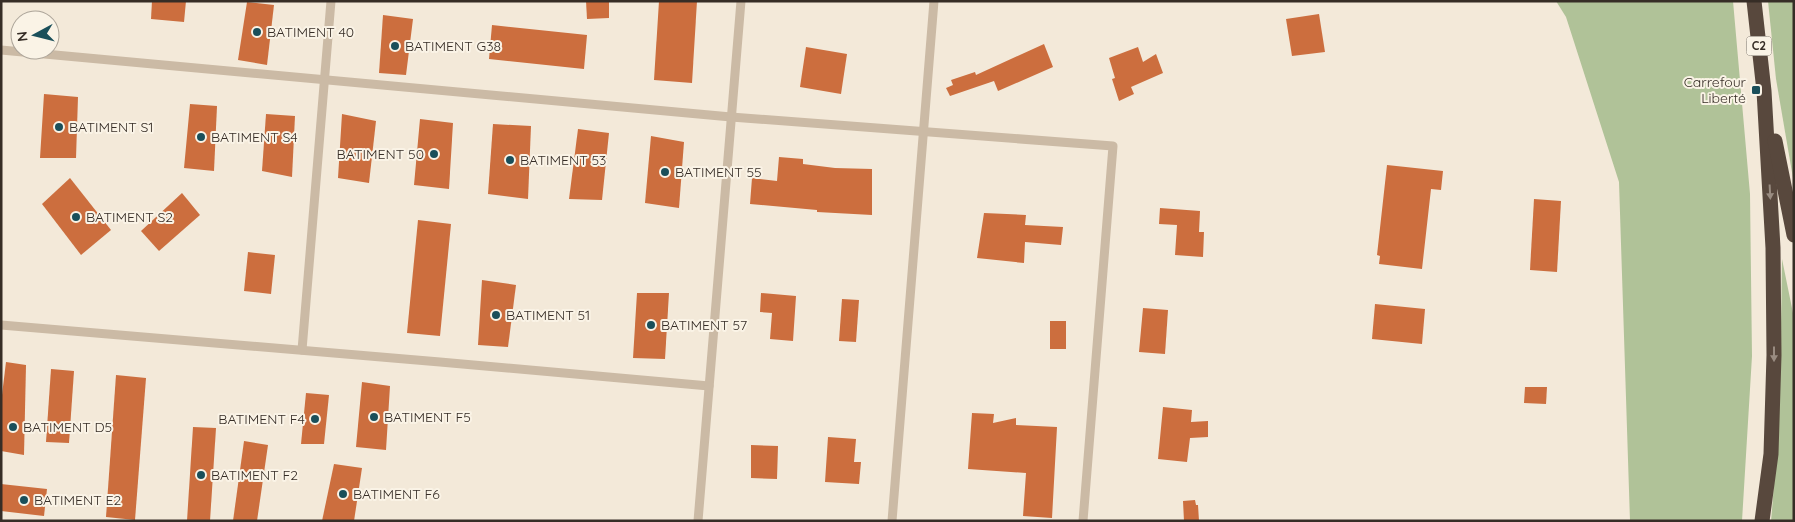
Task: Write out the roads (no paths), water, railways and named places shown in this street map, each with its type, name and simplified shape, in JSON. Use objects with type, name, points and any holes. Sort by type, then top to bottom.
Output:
[{"type":"highway","name":"C2","points":[[1754,1],[1764,91]]},
{"type":"highway","points":[[1764,91],[1794,235]]},
{"type":"highway","points":[[1762,521],[1771,454],[1774,355],[1772,248],[1764,91]]},
{"type":"lane","points":[[302,350],[331,1]]},
{"type":"lane","points":[[698,521],[740,1]]},
{"type":"lane","points":[[892,521],[934,1]]},
{"type":"lane","points":[[1,50],[731,117],[924,130],[1113,146],[1083,521]]},
{"type":"lane","points":[[1,325],[709,386]]},
{"type":"place","name":"BATIMENT 40","points":[[257,32]]},
{"type":"place","name":"BATIMENT G38","points":[[395,46]]},
{"type":"place","name":"Carrefour Liberté","points":[[1756,90]]},
{"type":"place","name":"BATIMENT S1","points":[[59,127]]},
{"type":"place","name":"BATIMENT S4","points":[[201,137]]},
{"type":"place","name":"BATIMENT 50","points":[[434,154]]},
{"type":"place","name":"BATIMENT 53","points":[[510,160]]},
{"type":"place","name":"BATIMENT 55","points":[[665,172]]},
{"type":"place","name":"BATIMENT S2","points":[[76,217]]},
{"type":"place","name":"BATIMENT 51","points":[[496,315]]},
{"type":"place","name":"BATIMENT 57","points":[[651,325]]},
{"type":"place","name":"BATIMENT F5","points":[[374,417]]},
{"type":"place","name":"BATIMENT F4","points":[[315,419]]},
{"type":"place","name":"BATIMENT D5","points":[[13,427]]},
{"type":"place","name":"BATIMENT F2","points":[[201,475]]},
{"type":"place","name":"BATIMENT F6","points":[[343,494]]},
{"type":"place","name":"BATIMENT E2","points":[[24,500]]}]
